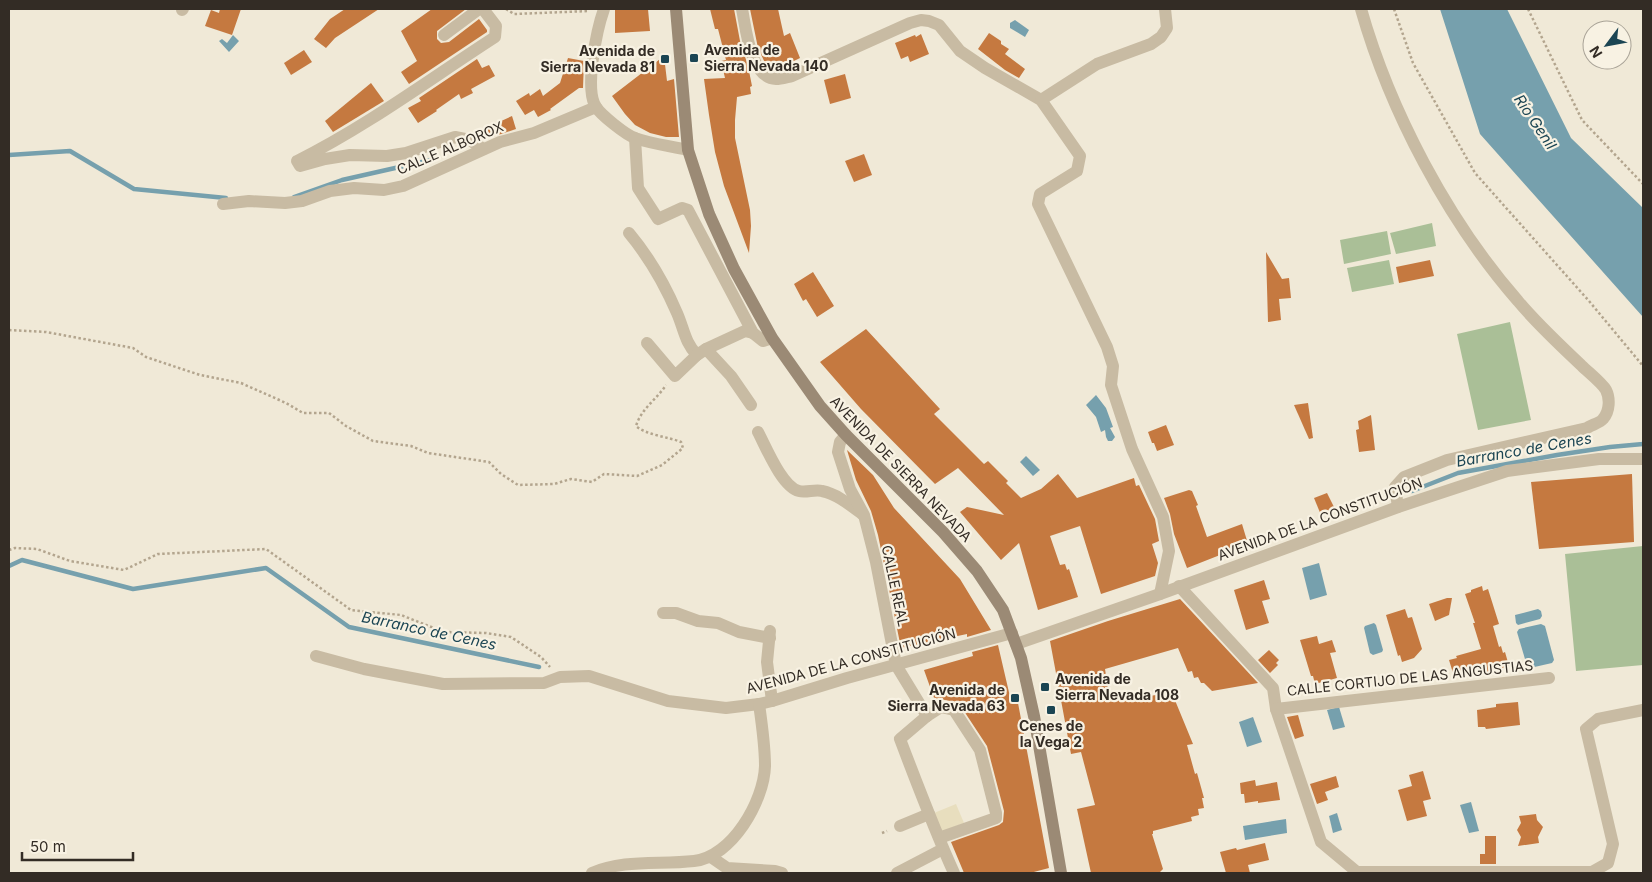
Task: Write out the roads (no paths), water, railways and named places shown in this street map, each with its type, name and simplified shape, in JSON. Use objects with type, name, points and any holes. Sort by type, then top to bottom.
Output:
[{"type":"street","points":[[444,35],[479,9]]},
{"type":"street","points":[[483,9],[496,26],[495,37],[393,106],[297,161],[300,166],[350,155],[387,156],[406,154],[455,137],[470,140],[483,149]]},
{"type":"street","points":[[603,9],[590,79],[596,107],[617,126],[635,138],[688,150]]},
{"type":"street","name":"AVENIDA DE SIERRA NEVADA","points":[[676,9],[688,150],[709,214],[734,269],[772,338],[820,406],[846,435],[943,532],[977,571],[1003,610],[1021,658],[1034,716],[1061,873]]},
{"type":"street","points":[[742,9],[754,62],[763,74],[776,79],[792,76],[910,23],[921,20],[939,25],[960,51],[1040,100],[1080,156],[1078,171],[1040,194],[1038,204],[1107,347],[1113,366],[1111,384],[1132,449],[1163,517],[1169,551],[1160,594]]},
{"type":"street","points":[[1040,100],[1097,64],[1151,44],[1161,37],[1167,28],[1165,9]]},
{"type":"street","points":[[1361,9],[1369,37],[1405,126],[1440,192],[1468,237],[1517,301],[1558,344],[1606,389],[1609,405],[1603,419],[1587,428],[1447,460],[1404,476],[1395,486],[1398,507]]},
{"type":"street","name":"CALLE ALBOROX","points":[[222,204],[248,201],[285,203],[302,201],[330,190],[354,188],[384,190],[403,186],[483,149],[510,138],[534,133],[596,107]]},
{"type":"street","points":[[635,138],[638,188],[658,219],[682,208],[688,210],[753,333],[763,341],[772,338]]},
{"type":"street","points":[[629,233],[638,243],[661,280],[678,314],[689,347],[702,352],[731,376],[752,405]]},
{"type":"street","points":[[647,343],[675,376],[702,352],[745,331],[753,333]]},
{"type":"street","points":[[758,432],[771,459],[789,485],[799,491],[822,490],[838,497],[864,516]]},
{"type":"street","name":"CALLE REAL","points":[[846,435],[840,442],[838,452],[850,489],[864,516],[876,562],[896,664],[928,716]]},
{"type":"street","name":"AVENIDA DE LA CONSTITUCIÓN","points":[[316,656],[364,670],[443,684],[544,683],[560,678],[589,676],[668,701],[726,708],[765,703],[896,664],[1014,638],[1160,594],[1398,507],[1507,471],[1599,459],[1643,459]]},
{"type":"street","name":"CALLE CORTIJO DE LAS ANGUSTIAS","points":[[1179,586],[1273,688],[1276,709],[1321,842],[1357,872],[1592,872],[1600,868],[1608,863],[1613,844],[1586,729],[1598,719],[1643,710]]},
{"type":"street","points":[[592,873],[605,868],[642,863],[695,861],[711,857],[726,845],[746,821],[758,796],[765,768],[763,735],[770,634],[739,632],[718,623],[698,621],[676,613],[663,613]]},
{"type":"street","name":"CALLE CORTIJO DE LAS ANGUSTIAS","points":[[1276,709],[1549,678]]},
{"type":"street","points":[[897,873],[941,844],[996,818],[980,750],[954,710],[940,707],[900,739],[928,814],[941,844],[954,873]]},
{"type":"street","points":[[900,826],[928,814]]},
{"type":"street","points":[[711,857],[726,868],[782,873]]},
{"type":"water","name":"Río Genil","points":[[1440,9],[1507,9],[1571,138],[1643,208],[1643,317],[1480,134]]},
{"type":"water","points":[[1015,20],[1029,30],[1025,37],[1010,28],[1010,23]]},
{"type":"water","points":[[233,35],[239,41],[229,52],[219,41],[222,39],[227,43]]},
{"type":"water","points":[[1096,395],[1106,408],[1113,427],[1110,428],[1115,437],[1112,441],[1108,441],[1105,430],[1101,432],[1096,417],[1086,405]]},
{"type":"water","points":[[1026,456],[1040,470],[1033,476],[1020,462]]},
{"type":"water","points":[[1319,563],[1327,595],[1310,600],[1302,568]]},
{"type":"water","points":[[1538,609],[1541,611],[1542,616],[1540,619],[1518,625],[1516,623],[1515,615]]},
{"type":"water","points":[[1374,623],[1383,650],[1373,655],[1370,653],[1364,628]]},
{"type":"water","points":[[1541,624],[1545,626],[1554,660],[1552,663],[1530,668],[1527,666],[1517,632],[1519,629]]},
{"type":"water","points":[[1339,707],[1345,727],[1333,730],[1327,710]]},
{"type":"water","points":[[1253,717],[1262,742],[1247,747],[1239,722]]},
{"type":"water","points":[[1471,802],[1479,831],[1469,833],[1460,805]]},
{"type":"water","points":[[1337,813],[1342,830],[1333,833],[1329,816]]},
{"type":"water","points":[[1286,819],[1287,833],[1245,840],[1243,826]]},
{"type":"waterway","points":[[9,155],[70,151],[134,189],[226,198]]},
{"type":"waterway","points":[[294,197],[342,180],[435,159]]},
{"type":"waterway","name":"Barranco de Cenes","points":[[1412,491],[1458,473],[1557,455],[1643,444]]},
{"type":"waterway","name":"Barranco de Cenes","points":[[9,566],[22,560],[133,589],[266,568],[349,627],[539,667]]},
{"type":"place","name":"Avenida de Sierra Nevada 140","points":[[694,58]]},
{"type":"place","name":"Avenida de Sierra Nevada 81","points":[[665,59]]},
{"type":"place","name":"Avenida de Sierra Nevada 108","points":[[1045,687]]},
{"type":"place","name":"Avenida de Sierra Nevada 63","points":[[1015,698]]},
{"type":"place","name":"Cenes de la Vega 2","points":[[1051,710]]}]
